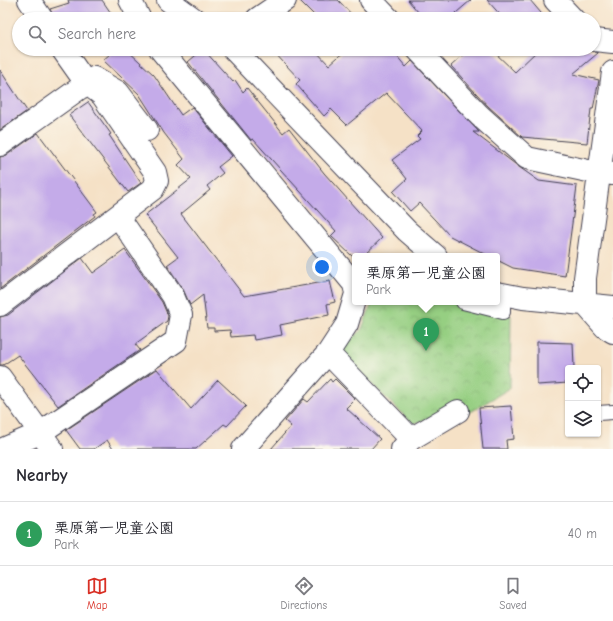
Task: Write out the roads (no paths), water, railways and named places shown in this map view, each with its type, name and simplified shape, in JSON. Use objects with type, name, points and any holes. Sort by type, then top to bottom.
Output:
[{"type":"street","points":[[29,0],[37,12]]},
{"type":"street","points":[[130,0],[136,12]]},
{"type":"street","points":[[168,0],[184,12]]},
{"type":"street","points":[[268,12],[286,0]]},
{"type":"street","points":[[371,0],[382,12]]},
{"type":"street","points":[[555,0],[566,12]]},
{"type":"street","points":[[601,41],[613,42]]},
{"type":"street","points":[[0,305],[154,189],[157,181],[155,172],[102,96],[86,82],[67,56]]},
{"type":"street","points":[[166,56],[352,282]]},
{"type":"street","points":[[240,56],[401,225],[433,253]]},
{"type":"street","points":[[424,56],[479,114],[527,158],[606,173]]},
{"type":"street","points":[[613,72],[606,173],[584,278],[585,304],[605,327],[613,332]]},
{"type":"street","points":[[0,145],[86,82],[94,78],[118,92],[147,130]]},
{"type":"street","points":[[4,449],[46,441],[176,340],[181,315],[173,296],[118,216]]},
{"type":"street","points":[[500,295],[613,307]]},
{"type":"street","points":[[243,449],[328,353],[346,324],[352,305]]},
{"type":"street","points":[[328,353],[406,444],[458,411]]},
{"type":"street","points":[[0,377],[46,441]]},
{"type":"lane","points":[[475,305],[503,312],[500,295]]},
{"type":"lane","points":[[601,413],[613,412]]},
{"type":"place","name":"栗原第一児童公園","points":[[426,351]]}]
